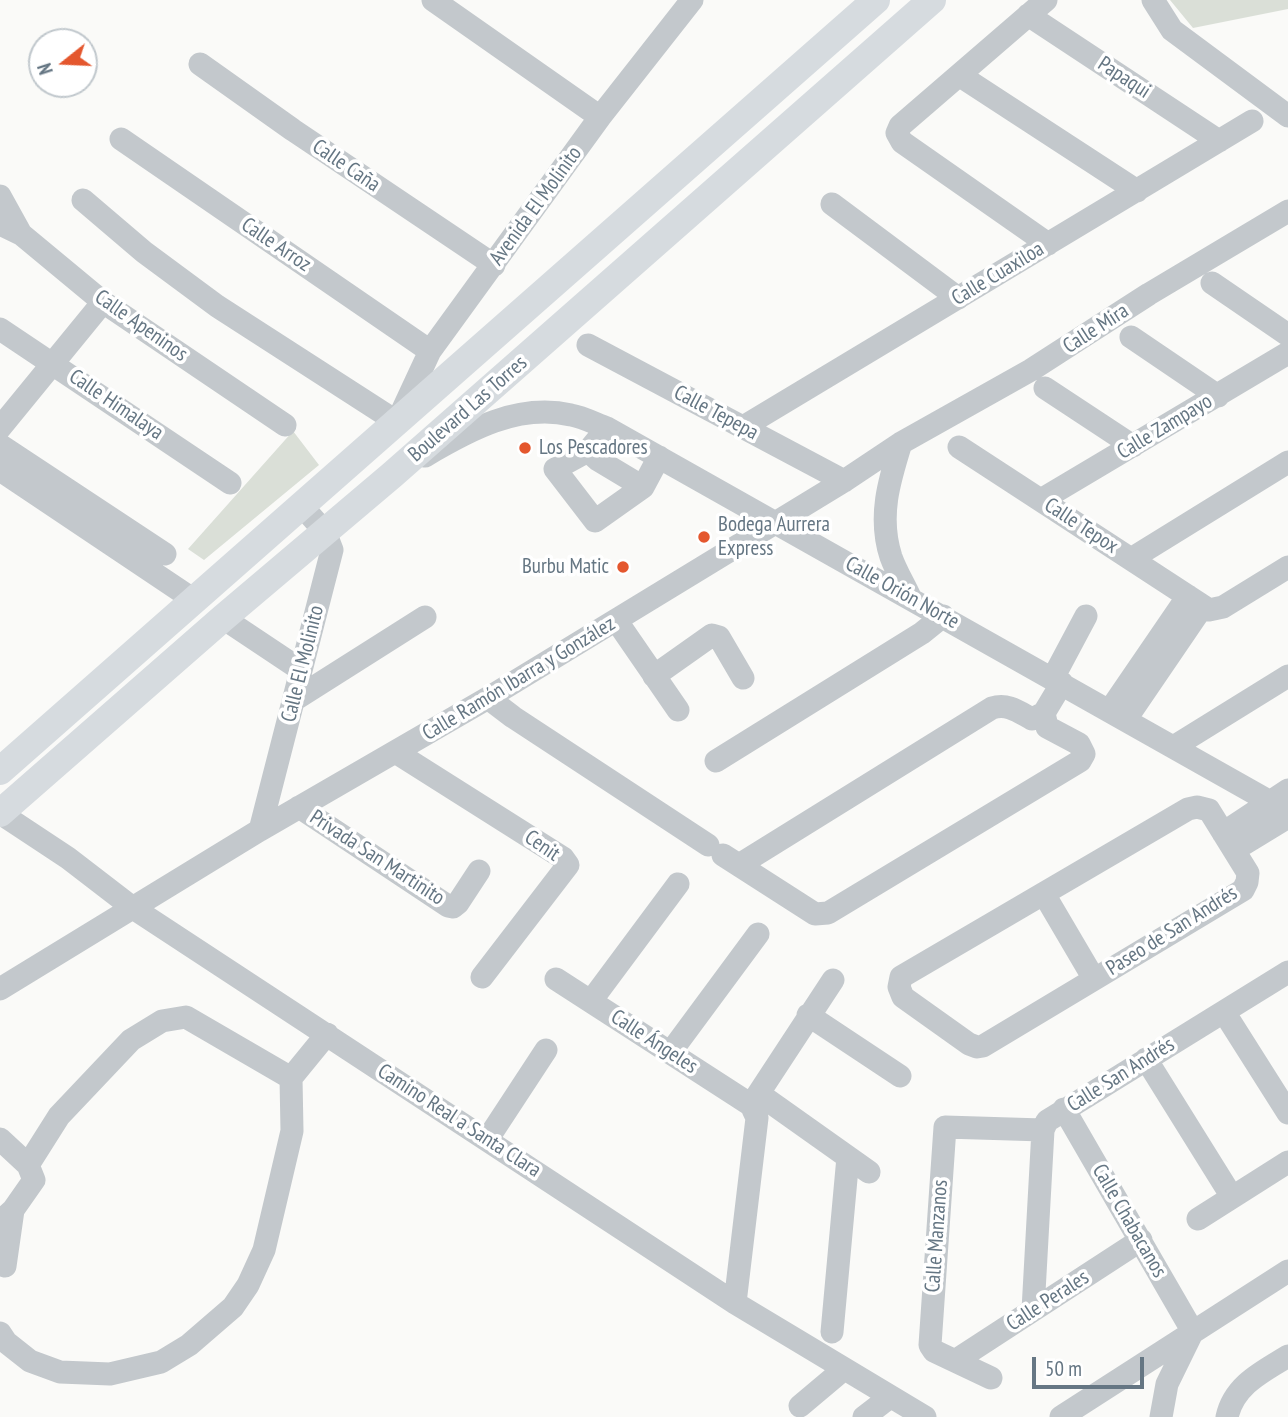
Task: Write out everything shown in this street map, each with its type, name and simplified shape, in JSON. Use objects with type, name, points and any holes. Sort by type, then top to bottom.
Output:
[{"type":"main road","name":"Boulevard Las Torres","points":[[0,771],[876,0]]},
{"type":"main road","name":"Boulevard Las Torres","points":[[0,813],[392,475],[932,0]]},
{"type":"street","points":[[433,0],[600,117]]},
{"type":"street","name":"Avenida El Molinito","points":[[397,422],[430,351],[600,117],[692,0]]},
{"type":"street","points":[[1046,0],[900,126],[897,133],[902,142],[1048,244]]},
{"type":"street","points":[[1153,0],[1172,30],[1288,116]]},
{"type":"street","name":"Papaqui","points":[[1028,15],[1219,141]]},
{"type":"street","name":"Calle Caña","points":[[200,64],[494,265]]},
{"type":"street","points":[[959,75],[1137,191]]},
{"type":"street","name":"Calle Cuaxiloa","points":[[743,427],[1252,121]]},
{"type":"street","name":"Calle Arroz","points":[[121,139],[430,351]]},
{"type":"street","points":[[0,196],[10,229]]},
{"type":"street","points":[[83,200],[144,252],[217,306],[397,422]]},
{"type":"street","points":[[832,204],[958,298]]},
{"type":"street","name":"Calle Mira","points":[[901,443],[1031,370],[1149,294],[1288,211]]},
{"type":"street","name":"Calle Apeninos","points":[[10,229],[103,302],[285,425]]},
{"type":"street","points":[[1212,283],[1288,335]]},
{"type":"street","points":[[0,428],[103,302]]},
{"type":"street","name":"Calle Himalaya","points":[[0,329],[230,483]]},
{"type":"street","points":[[1131,337],[1218,396]]},
{"type":"street","name":"Calle Tepepa","points":[[587,345],[844,481]]},
{"type":"street","name":"Calle Zampayo","points":[[1041,500],[1288,353]]},
{"type":"street","points":[[1045,388],[1133,446]]},
{"type":"street","name":"Calle Orión Norte","points":[[392,475],[472,429],[500,419],[533,412],[571,415],[607,428],[1284,805]]},
{"type":"street","points":[[607,428],[593,456],[555,469],[595,521],[643,486],[659,457]]},
{"type":"street","points":[[901,443],[888,483],[884,519],[891,557],[910,597]]},
{"type":"street","name":"Calle Ramón Ibarra y González","points":[[0,989],[260,830],[488,698],[844,481],[901,443]]},
{"type":"street","points":[[0,445],[165,554]]},
{"type":"street","name":"Calle Tepox","points":[[959,447],[1196,601]]},
{"type":"street","points":[[593,456],[643,486]]},
{"type":"street","points":[[593,456],[624,500]]},
{"type":"street","points":[[1131,559],[1288,462]]},
{"type":"street","points":[[0,470],[194,600]]},
{"type":"street","points":[[302,506],[325,533]]},
{"type":"street","name":"Calle El Molinito","points":[[260,830],[332,550],[325,533]]},
{"type":"street","points":[[1118,714],[1196,601],[1209,610],[1223,607],[1288,567]]},
{"type":"street","points":[[716,761],[922,633],[943,616]]},
{"type":"street","points":[[1041,720],[1086,616]]},
{"type":"street","points":[[294,700],[425,617]]},
{"type":"street","points":[[223,618],[301,670]]},
{"type":"street","points":[[615,620],[678,710]]},
{"type":"street","points":[[654,676],[712,635],[719,637],[743,678]]},
{"type":"street","points":[[1175,746],[1288,676]]},
{"type":"street","points":[[488,698],[513,717],[723,855],[815,914],[828,913],[1080,761],[1084,754],[1079,744],[1041,720],[1001,705],[723,855]]},
{"type":"street","name":"Cenit","points":[[397,753],[563,858],[568,865],[482,977]]},
{"type":"street","points":[[1228,842],[1284,805]]},
{"type":"street","name":"Privada San Martinito","points":[[299,807],[448,906],[453,907],[458,903],[479,871]]},
{"type":"street","name":"Paseo de San Andrés","points":[[1197,807],[1209,810],[1228,842],[1248,873],[1243,890],[983,1046],[977,1047],[903,997],[899,987],[901,977],[1188,809],[1197,807]]},
{"type":"street","name":"Camino Real a Santa Clara","points":[[0,813],[68,858],[133,908],[735,1303],[925,1417]]},
{"type":"street","points":[[591,1001],[678,884]]},
{"type":"street","points":[[1044,894],[1094,979]]},
{"type":"street","points":[[670,1053],[758,934]]},
{"type":"street","name":"Calle San Andrés","points":[[1043,1130],[1047,1121],[1064,1109],[1288,972]]},
{"type":"street","name":"Calle Ángeles","points":[[556,979],[670,1053],[755,1100],[869,1172]]},
{"type":"street","points":[[735,1303],[757,1118],[755,1100],[833,980]]},
{"type":"street","points":[[1224,1012],[1288,1113]]},
{"type":"street","points":[[808,1016],[900,1076]]},
{"type":"street","points":[[27,1165],[59,1116],[131,1040],[162,1021],[186,1017],[291,1078]]},
{"type":"street","points":[[0,1333],[6,1342],[30,1361],[60,1372],[110,1374],[161,1362],[189,1345],[233,1307],[248,1285],[264,1250],[292,1131],[291,1078],[327,1034]]},
{"type":"street","points":[[487,1140],[546,1050]]},
{"type":"street","points":[[1146,1059],[1232,1197]]},
{"type":"street","name":"Calle Chabacanos","points":[[1064,1109],[1193,1332]]},
{"type":"street","name":"Calle Manzanos","points":[[955,1361],[934,1351],[930,1345],[945,1127],[1043,1130]]},
{"type":"street","points":[[1033,1310],[1043,1130]]},
{"type":"street","points":[[0,1139],[27,1165],[34,1180],[7,1216],[5,1266]]},
{"type":"street","points":[[832,1332],[848,1157]]},
{"type":"street","points":[[1198,1219],[1288,1162]]},
{"type":"street","name":"Calle Perales","points":[[955,1361],[1141,1240]]},
{"type":"street","points":[[1061,1417],[1288,1271]]},
{"type":"street","points":[[1161,1417],[1167,1384],[1193,1332]]},
{"type":"street","points":[[1227,1417],[1235,1395],[1247,1382],[1288,1356]]},
{"type":"street","points":[[955,1361],[991,1378]]},
{"type":"street","points":[[800,1406],[844,1369]]},
{"type":"street","points":[[864,1417],[890,1397]]},
{"type":"shaded area","points":[[1170,0],[1288,0],[1288,9],[1193,28]]},
{"type":"shaded area","points":[[293,431],[319,465],[204,560],[188,549]]},
{"type":"place","name":"Los Pescadores","points":[[525,448]]},
{"type":"place","name":"Bodega Aurrera Express","points":[[704,537]]},
{"type":"place","name":"Burbu Matic","points":[[623,567]]}]
